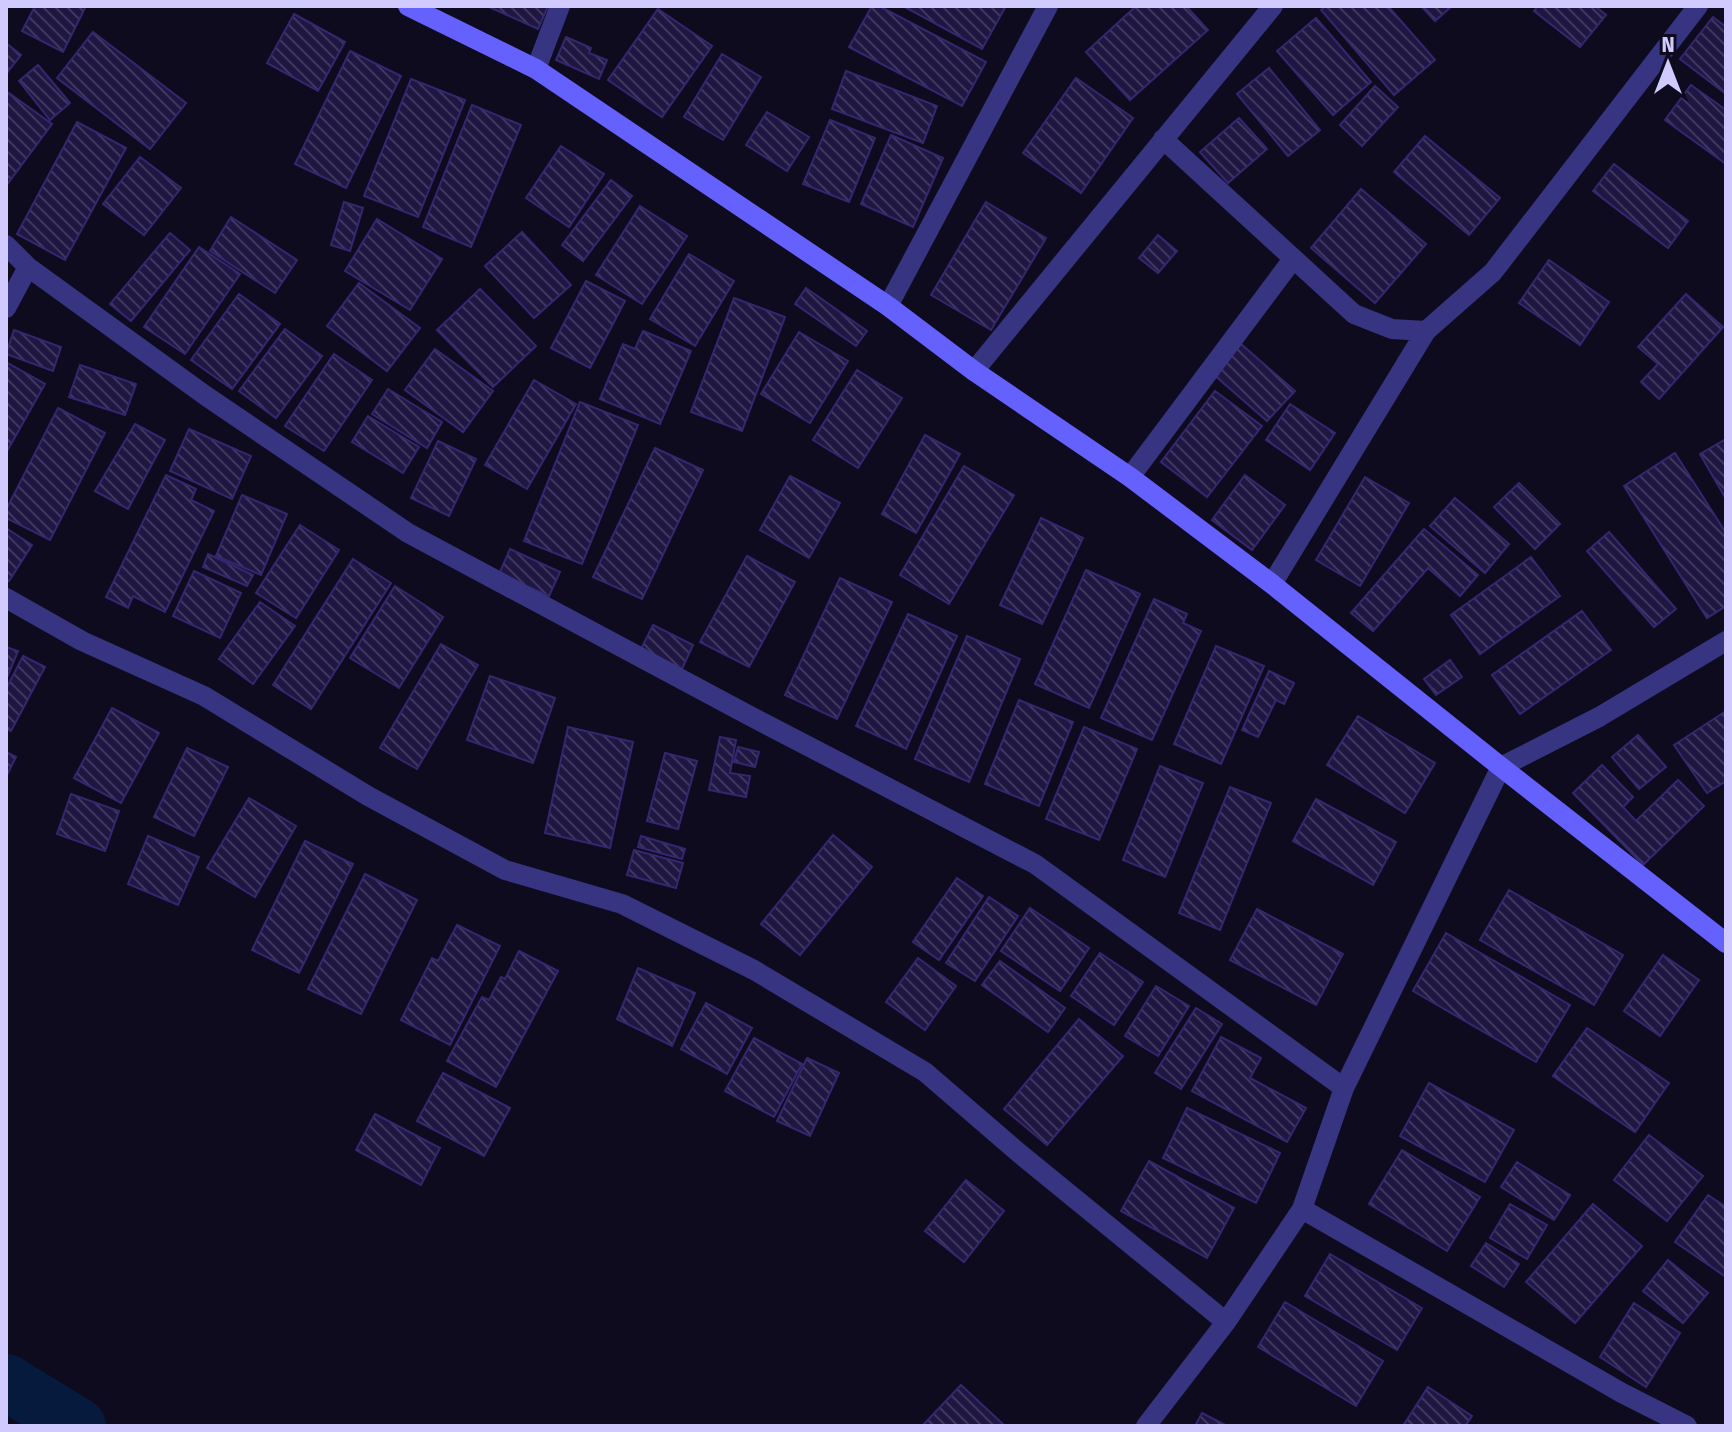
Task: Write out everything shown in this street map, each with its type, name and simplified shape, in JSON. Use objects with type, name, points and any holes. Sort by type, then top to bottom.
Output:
[{"type":"street","points":[[408,6],[536,69],[888,306],[974,371],[1130,477],[1272,584],[1726,943]]},
{"type":"street","points":[[536,69],[560,6]]},
{"type":"street","points":[[888,306],[1048,6]]},
{"type":"street","points":[[974,371],[1273,6]]},
{"type":"street","points":[[1272,584],[1426,331],[1493,272],[1698,6]]},
{"type":"street","points":[[1163,139],[1354,314],[1392,329],[1426,331]]},
{"type":"street","points":[[6,245],[28,267],[206,396],[408,533],[1035,864],[1344,1088]]},
{"type":"street","points":[[1130,477],[1293,259]]},
{"type":"street","points":[[6,308],[28,267]]},
{"type":"street","points":[[6,598],[82,641],[204,696],[368,796],[505,870],[622,904],[754,970],[925,1072],[1226,1322]]},
{"type":"street","points":[[1146,1426],[1226,1322],[1302,1209],[1344,1088],[1501,767],[1599,717],[1726,641]]},
{"type":"street","points":[[1302,1209],[1622,1393],[1687,1426]]},
{"type":"building","points":[[35,6],[86,6],[63,52],[22,31]]},
{"type":"building","points":[[487,6],[548,6],[538,29]]},
{"type":"building","points":[[872,6],[879,6],[986,62],[962,106],[849,47]]},
{"type":"building","points":[[903,6],[1006,6],[982,49]]},
{"type":"building","points":[[1134,6],[1186,6],[1208,30],[1130,100],[1086,52]]},
{"type":"building","points":[[1326,6],[1388,6],[1435,60],[1394,95],[1321,10]]},
{"type":"building","points":[[1421,6],[1452,6],[1435,21]]},
{"type":"building","points":[[1538,6],[1595,6],[1606,15],[1580,47],[1534,11]]},
{"type":"building","points":[[658,9],[712,46],[662,117],[608,80]]},
{"type":"building","points":[[294,14],[345,42],[318,91],[267,63]]},
{"type":"building","points":[[1713,17],[1726,27],[1726,94],[1680,59]]},
{"type":"building","points":[[1316,18],[1371,82],[1333,115],[1277,51]]},
{"type":"building","points":[[93,32],[186,103],[150,149],[57,78]]},
{"type":"building","points":[[566,37],[591,48],[589,53],[607,60],[599,79],[556,60]]},
{"type":"building","points":[[6,43],[21,55],[6,74]]},
{"type":"building","points":[[350,51],[401,76],[346,188],[295,164]]},
{"type":"building","points":[[722,54],[761,77],[723,140],[684,117]]},
{"type":"building","points":[[38,65],[70,103],[50,120],[19,81]]},
{"type":"building","points":[[1269,68],[1320,130],[1288,156],[1237,94]]},
{"type":"building","points":[[846,71],[937,106],[923,143],[832,109]]},
{"type":"building","points":[[1076,78],[1133,118],[1081,193],[1023,153]]},
{"type":"building","points":[[411,79],[465,100],[418,217],[364,196]]},
{"type":"building","points":[[1691,85],[1726,110],[1726,164],[1665,120]]},
{"type":"building","points":[[1375,86],[1398,107],[1362,146],[1340,125]]},
{"type":"building","points":[[9,93],[52,124],[6,186],[6,97]]},
{"type":"building","points":[[472,105],[521,125],[471,247],[423,227]]},
{"type":"building","points":[[767,112],[809,137],[787,171],[746,145]]},
{"type":"building","points":[[1239,118],[1267,149],[1228,183],[1200,152]]},
{"type":"building","points":[[830,120],[875,138],[849,202],[803,184]]},
{"type":"building","points":[[77,122],[126,148],[65,260],[17,234]]},
{"type":"building","points":[[891,135],[943,158],[913,227],[861,204]]},
{"type":"building","points":[[1425,136],[1500,198],[1469,235],[1394,172]]},
{"type":"building","points":[[561,146],[604,174],[569,227],[526,198]]},
{"type":"building","points":[[140,157],[181,188],[144,235],[103,204]]},
{"type":"building","points":[[1614,164],[1688,221],[1668,248],[1593,191]]},
{"type":"building","points":[[611,180],[632,196],[583,261],[562,245]]},
{"type":"building","points":[[1361,189],[1426,244],[1375,303],[1311,248]]},
{"type":"building","points":[[344,202],[363,208],[350,251],[331,245]]},
{"type":"building","points":[[986,202],[1046,238],[991,330],[931,295]]},
{"type":"building","points":[[640,206],[687,236],[642,304],[596,275]]},
{"type":"building","points":[[231,217],[297,260],[275,293],[210,251]]},
{"type":"building","points":[[377,219],[442,259],[410,310],[345,271]]},
{"type":"building","points":[[522,232],[571,285],[534,318],[485,266]]},
{"type":"building","points":[[170,233],[190,250],[131,321],[110,304]]},
{"type":"building","points":[[1158,235],[1177,251],[1158,273],[1139,258]]},
{"type":"building","points":[[199,247],[240,274],[185,354],[144,327]]},
{"type":"building","points":[[689,254],[734,281],[695,346],[650,319]]},
{"type":"building","points":[[1549,260],[1609,302],[1580,345],[1519,303]]},
{"type":"building","points":[[586,281],[625,301],[590,368],[551,348]]},
{"type":"building","points":[[359,283],[420,328],[387,371],[327,326]]},
{"type":"building","points":[[806,288],[867,331],[856,346],[795,304]]},
{"type":"building","points":[[480,289],[536,346],[493,387],[437,330]]},
{"type":"building","points":[[239,294],[280,324],[232,389],[191,360]]},
{"type":"building","points":[[1686,294],[1723,327],[1659,399],[1641,382],[1658,364],[1638,347]]},
{"type":"building","points":[[734,298],[785,317],[742,431],[691,412]]},
{"type":"building","points":[[285,329],[322,356],[276,418],[239,391]]},
{"type":"building","points":[[14,330],[61,347],[53,371],[6,354]]},
{"type":"building","points":[[643,331],[691,351],[660,424],[600,399],[623,344],[635,349]]},
{"type":"building","points":[[799,332],[848,361],[810,423],[761,394]]},
{"type":"building","points":[[1241,344],[1295,391],[1267,421],[1214,375]]},
{"type":"building","points":[[435,349],[493,391],[463,432],[405,390]]},
{"type":"building","points":[[334,354],[372,380],[324,451],[285,426]]},
{"type":"building","points":[[6,362],[45,384],[6,453]]},
{"type":"building","points":[[80,365],[136,384],[125,415],[69,397]]},
{"type":"building","points":[[857,370],[902,398],[858,468],[813,440]]},
{"type":"building","points":[[534,380],[576,404],[527,489],[485,465]]},
{"type":"building","points":[[388,389],[442,422],[427,448],[372,414]]},
{"type":"building","points":[[1215,391],[1262,426],[1207,497],[1161,462]]},
{"type":"building","points":[[580,402],[638,425],[582,564],[524,541]]},
{"type":"building","points":[[1290,404],[1335,433],[1310,470],[1266,440]]},
{"type":"building","points":[[58,408],[105,433],[50,540],[6,518],[6,510]]},
{"type":"building","points":[[368,416],[419,447],[403,473],[352,442]]},
{"type":"building","points":[[135,424],[165,440],[128,509],[95,491]]},
{"type":"building","points":[[189,429],[251,456],[232,499],[170,471]]},
{"type":"building","points":[[925,435],[960,454],[916,533],[882,514]]},
{"type":"building","points":[[1726,439],[1726,499],[1700,454]]},
{"type":"building","points":[[438,441],[476,459],[449,516],[411,498]]},
{"type":"building","points":[[655,448],[703,470],[642,599],[593,577]]},
{"type":"building","points":[[1675,453],[1726,533],[1726,606],[1707,618],[1624,486]]},
{"type":"building","points":[[964,466],[1014,495],[949,604],[900,575]]},
{"type":"building","points":[[166,475],[196,489],[191,500],[214,511],[165,612],[133,596],[128,608],[106,597]]},
{"type":"building","points":[[1245,475],[1285,505],[1252,550],[1212,520]]},
{"type":"building","points":[[790,476],[840,503],[809,558],[760,530]]},
{"type":"building","points":[[1365,477],[1409,503],[1360,586],[1316,560]]},
{"type":"building","points":[[1519,483],[1560,524],[1535,549],[1494,507]]},
{"type":"building","points":[[242,495],[287,514],[261,575],[216,556]]},
{"type":"building","points":[[1455,498],[1509,544],[1485,573],[1430,526]]},
{"type":"building","points":[[1041,518],[1083,538],[1042,624],[1000,605]]},
{"type":"building","points":[[300,525],[339,550],[296,618],[256,593]]},
{"type":"building","points":[[6,528],[32,545],[9,581],[6,579]]},
{"type":"building","points":[[1424,529],[1478,575],[1460,596],[1428,568],[1373,631],[1351,613]]},
{"type":"building","points":[[1609,532],[1676,609],[1654,627],[1587,551]]},
{"type":"building","points":[[510,549],[560,572],[549,596],[499,574]]},
{"type":"building","points":[[208,554],[253,575],[247,586],[203,567]]},
{"type":"building","points":[[747,556],[795,582],[749,667],[700,642]]},
{"type":"building","points":[[1531,557],[1560,596],[1480,654],[1451,615]]},
{"type":"building","points":[[353,559],[391,583],[311,709],[273,685]]},
{"type":"building","points":[[1086,570],[1140,594],[1089,708],[1035,684]]},
{"type":"building","points":[[194,571],[241,593],[220,638],[173,616]]},
{"type":"building","points":[[840,578],[892,602],[837,719],[785,695]]},
{"type":"building","points":[[395,586],[443,617],[399,688],[350,658]]},
{"type":"building","points":[[1154,599],[1187,614],[1183,623],[1201,631],[1152,740],[1101,718]]},
{"type":"building","points":[[260,602],[295,626],[253,684],[219,659]]},
{"type":"building","points":[[1582,611],[1611,650],[1520,714],[1492,675]]},
{"type":"building","points":[[908,614],[957,636],[906,749],[856,726]]},
{"type":"building","points":[[653,625],[693,645],[682,669],[641,649]]},
{"type":"building","points":[[967,636],[1020,659],[969,782],[915,759]]},
{"type":"building","points":[[441,644],[478,665],[417,769],[380,748]]},
{"type":"building","points":[[1216,646],[1264,666],[1221,764],[1174,744]]},
{"type":"building","points":[[6,647],[18,651],[6,680]]},
{"type":"building","points":[[23,656],[45,667],[11,731],[6,729],[6,689]]},
{"type":"building","points":[[1450,660],[1462,677],[1436,695],[1424,679]]},
{"type":"building","points":[[1269,671],[1294,683],[1284,704],[1276,700],[1258,737],[1242,730]]},
{"type":"building","points":[[490,676],[555,698],[533,763],[467,740]]},
{"type":"building","points":[[1019,700],[1073,722],[1039,806],[985,784]]},
{"type":"building","points":[[112,708],[159,733],[121,803],[74,778]]},
{"type":"building","points":[[1726,711],[1726,781],[1707,793],[1674,745]]},
{"type":"building","points":[[1358,716],[1435,763],[1405,813],[1327,765]]},
{"type":"building","points":[[568,727],[633,742],[610,848],[545,833]]},
{"type":"building","points":[[1084,727],[1137,749],[1099,840],[1046,819]]},
{"type":"building","points":[[1638,735],[1666,767],[1639,789],[1612,757]]},
{"type":"building","points":[[720,737],[736,740],[730,773],[750,776],[746,797],[709,790]]},
{"type":"building","points":[[738,747],[759,752],[755,767],[734,762]]},
{"type":"building","points":[[187,748],[228,767],[194,836],[154,817]]},
{"type":"building","points":[[6,752],[16,757],[6,777]]},
{"type":"building","points":[[665,753],[697,761],[678,829],[647,821]]},
{"type":"building","points":[[1602,765],[1633,797],[1623,807],[1636,821],[1678,780],[1704,806],[1643,865],[1573,793]]},
{"type":"building","points":[[1160,766],[1203,783],[1165,877],[1123,860]]},
{"type":"building","points":[[1230,787],[1271,803],[1220,930],[1179,913]]},
{"type":"building","points":[[71,794],[119,811],[105,851],[57,834]]},
{"type":"building","points":[[249,798],[296,826],[255,897],[207,868]]},
{"type":"building","points":[[1316,799],[1396,842],[1373,885],[1293,841]]},
{"type":"building","points":[[833,835],[872,867],[800,955],[761,924]]},
{"type":"building","points":[[148,836],[199,857],[178,905],[128,884]]},
{"type":"building","points":[[641,836],[685,849],[682,859],[638,847]]},
{"type":"building","points":[[305,841],[353,864],[299,973],[252,950]]},
{"type":"building","points":[[634,850],[683,863],[676,888],[627,875]]},
{"type":"building","points":[[365,874],[417,900],[361,1014],[308,989]]},
{"type":"building","points":[[957,878],[983,896],[939,960],[913,942]]},
{"type":"building","points":[[1509,890],[1623,955],[1594,1005],[1480,940]]},
{"type":"building","points":[[989,897],[1018,916],[975,981],[946,963]]},
{"type":"building","points":[[1030,908],[1089,948],[1060,991],[1001,951]]},
{"type":"building","points":[[1257,909],[1343,954],[1316,1005],[1230,960]]},
{"type":"building","points":[[457,925],[500,946],[450,1045],[401,1020],[432,958],[438,961]]},
{"type":"building","points":[[1446,933],[1570,1005],[1536,1062],[1413,991]]},
{"type":"building","points":[[519,951],[558,971],[496,1087],[447,1061],[482,997],[489,1000],[501,977],[505,979]]},
{"type":"building","points":[[1100,953],[1143,982],[1114,1025],[1071,996]]},
{"type":"building","points":[[1663,955],[1699,980],[1660,1036],[1624,1011]]},
{"type":"building","points":[[918,958],[956,986],[925,1030],[886,1002]]},
{"type":"building","points":[[1000,961],[1065,1008],[1048,1032],[982,985]]},
{"type":"building","points":[[638,968],[695,993],[672,1046],[617,1019]]},
{"type":"building","points":[[1156,986],[1189,1006],[1158,1056],[1125,1036]]},
{"type":"building","points":[[706,1003],[752,1028],[727,1074],[681,1049]]},
{"type":"building","points":[[1196,1008],[1222,1024],[1181,1089],[1155,1073]]},
{"type":"building","points":[[1079,1019],[1123,1056],[1047,1145],[1004,1109]]},
{"type":"building","points":[[1587,1028],[1669,1083],[1635,1132],[1553,1076]]},
{"type":"building","points":[[1221,1037],[1261,1058],[1250,1078],[1306,1108],[1287,1142],[1192,1091]]},
{"type":"building","points":[[754,1038],[802,1064],[774,1117],[725,1091]]},
{"type":"building","points":[[807,1058],[839,1073],[810,1136],[777,1121]]},
{"type":"building","points":[[443,1073],[510,1108],[484,1156],[417,1121]]},
{"type":"building","points":[[1429,1083],[1514,1130],[1485,1182],[1400,1136]]},
{"type":"building","points":[[1187,1108],[1280,1153],[1256,1203],[1163,1158]]},
{"type":"building","points":[[375,1114],[440,1148],[421,1185],[356,1150]]},
{"type":"building","points":[[1649,1135],[1703,1176],[1667,1221],[1614,1180]]},
{"type":"building","points":[[1402,1150],[1480,1197],[1447,1251],[1369,1204]]},
{"type":"building","points":[[1149,1161],[1234,1208],[1207,1258],[1121,1211]]},
{"type":"building","points":[[1517,1162],[1570,1195],[1554,1220],[1501,1187]]},
{"type":"building","points":[[966,1180],[1004,1211],[964,1262],[925,1231]]},
{"type":"building","points":[[1708,1195],[1726,1207],[1726,1277],[1675,1242]]},
{"type":"building","points":[[1510,1204],[1547,1225],[1527,1259],[1490,1238]]},
{"type":"building","points":[[1593,1204],[1642,1246],[1575,1323],[1526,1282]]},
{"type":"building","points":[[1486,1243],[1519,1264],[1504,1287],[1471,1266]]},
{"type":"building","points":[[1330,1254],[1422,1308],[1397,1350],[1305,1296]]},
{"type":"building","points":[[1668,1260],[1708,1293],[1683,1323],[1643,1291]]},
{"type":"building","points":[[1285,1302],[1383,1361],[1356,1406],[1258,1347]]},
{"type":"building","points":[[1634,1303],[1680,1333],[1646,1387],[1600,1357]]},
{"type":"building","points":[[961,1385],[1005,1426],[922,1426]]},
{"type":"building","points":[[1428,1387],[1472,1416],[1465,1426],[1403,1426]]},
{"type":"building","points":[[1202,1413],[1227,1426],[1195,1426]]},
{"type":"waterway","points":[[6,1382],[78,1426]]}]
